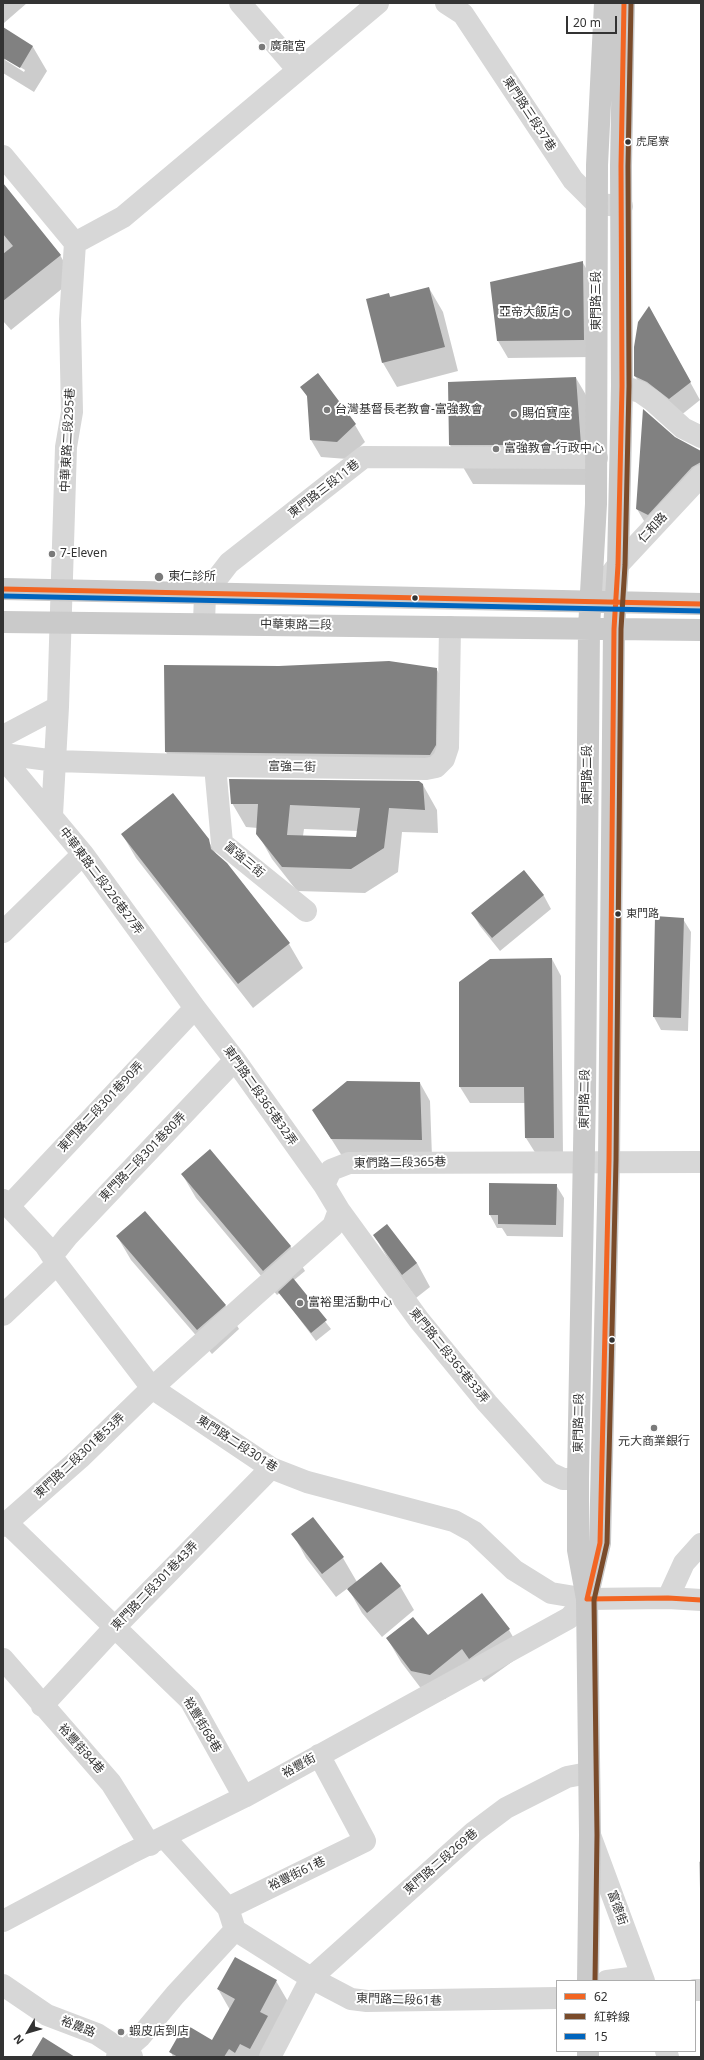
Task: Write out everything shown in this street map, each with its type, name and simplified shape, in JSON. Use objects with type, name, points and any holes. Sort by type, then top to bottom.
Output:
[{"type":"main road","name":"東門路三段","points":[[592,600],[598,458],[597,204],[605,3]]},
{"type":"main road","points":[[616,602],[622,386],[624,3]]},
{"type":"main road","points":[[3,589],[205,594],[592,600],[701,604]]},
{"type":"main road","name":"東門路二段","points":[[588,1980],[590,1834],[586,1598],[578,1550],[578,1479],[584,1161],[589,628],[592,600]]},
{"type":"main road","name":"東門路二段","points":[[586,1598],[600,1543],[609,1161],[614,629],[616,602]]},
{"type":"main road","name":"中華東路二段","points":[[3,622],[204,623],[701,630]]},
{"type":"street","points":[[240,3],[298,70]]},
{"type":"street","points":[[3,156],[75,243],[122,217],[378,3]]},
{"type":"street","name":"東門路三段37巷","points":[[446,3],[463,14],[573,180],[597,204]]},
{"type":"street","points":[[597,204],[622,206]]},
{"type":"street","name":"中華東路二段295巷","points":[[52,815],[56,761],[60,622],[63,590],[66,447],[72,412],[70,320],[75,243]]},
{"type":"street","points":[[622,386],[640,392],[653,401],[683,428],[701,437]]},
{"type":"street","name":"東門路三段11巷","points":[[205,594],[229,563],[364,457],[598,458]]},
{"type":"street","name":"仁和路","points":[[592,600],[618,566],[701,476]]},
{"type":"street","points":[[204,623],[205,594]]},
{"type":"street","name":"富強二街","points":[[3,754],[56,761],[215,766],[426,769],[436,767],[444,760],[448,747],[450,627]]},
{"type":"street","points":[[3,736],[58,706]]},
{"type":"street","name":"中華東路二段226巷27弄","points":[[3,758],[83,854],[195,1008]]},
{"type":"street","name":"富強三街","points":[[215,766],[222,843],[306,911]]},
{"type":"street","points":[[3,932],[83,854]]},
{"type":"street","name":"東門路二段365巷32弄","points":[[195,1008],[235,1060],[324,1185]]},
{"type":"street","name":"東門路二段301巷90弄","points":[[6,1203],[195,1008]]},
{"type":"street","name":"東門路二段301巷80弄","points":[[3,1315],[54,1260],[68,1236],[235,1060]]},
{"type":"street","name":"東們路二段365巷","points":[[324,1185],[331,1170],[349,1163],[584,1161],[701,1162]]},
{"type":"street","points":[[152,1388],[333,1226],[339,1210],[324,1185]]},
{"type":"street","name":"東門路二段301巷","points":[[6,1203],[45,1245],[54,1260],[152,1388],[271,1468],[307,1482],[454,1521],[474,1532],[514,1570],[551,1593],[586,1598],[668,1598],[701,1600]]},
{"type":"street","name":"東門路二段365巷33弄","points":[[339,1210],[419,1320],[486,1403],[550,1473],[563,1479],[578,1479]]},
{"type":"street","name":"東門路二段301巷53弄","points":[[115,1627],[5,1524],[80,1458],[152,1388]]},
{"type":"street","name":"東門路二段301巷43弄","points":[[42,1706],[115,1627],[271,1468]]},
{"type":"street","points":[[668,1598],[684,1563],[701,1544]]},
{"type":"street","name":"裕豐街","points":[[3,1921],[244,1797],[569,1618],[586,1598]]},
{"type":"street","name":"裕豐街68巷","points":[[115,1627],[190,1700],[244,1797]]},
{"type":"street","name":"裕豐街84巷","points":[[3,1659],[42,1706],[111,1783],[157,1841]]},
{"type":"street","name":"裕豐街61巷","points":[[228,1908],[365,1841],[319,1756]]},
{"type":"street","name":"東門路二段269巷","points":[[311,1978],[474,1832],[506,1808],[567,1777],[588,1773]]},
{"type":"street","name":"富德街","points":[[590,1834],[644,1980]]},
{"type":"street","points":[[124,2055],[175,1995],[235,1930],[228,1908],[157,1841]]},
{"type":"street","name":"東門路二段61巷","points":[[235,1930],[311,1978],[352,1999],[368,2001],[556,1998]]},
{"type":"street","points":[[270,2057],[311,1978]]},
{"type":"street","points":[[615,1980],[630,1978],[633,1980]]},
{"type":"street","name":"裕農路","points":[[3,1985],[47,2015],[97,2034],[124,2055]]},
{"type":"building","points":[[3,27],[33,46],[20,68],[3,58]]},
{"type":"building","points":[[3,183],[61,255],[3,301],[3,254],[13,246],[3,234]]},
{"type":"building","points":[[583,261],[584,340],[497,341],[490,282]]},
{"type":"building","points":[[429,287],[445,347],[382,363],[366,299],[389,293],[390,297]]},
{"type":"building","points":[[649,306],[691,382],[669,399],[647,382],[634,376],[634,347],[638,322]]},
{"type":"building","name":"台灣基督長老教會-富強教會","points":[[318,373],[356,424],[337,442],[310,440],[307,396],[300,387]]},
{"type":"building","name":"賜伯寶座","points":[[576,377],[581,445],[449,445],[448,382]]},
{"type":"building","points":[[643,409],[675,437],[701,451],[701,462],[692,467],[648,515],[636,509]]},
{"type":"building","points":[[389,661],[437,668],[436,745],[430,755],[165,752],[164,665],[279,666]]},
{"type":"building","points":[[229,779],[419,781],[423,784],[425,810],[389,808],[384,848],[351,869],[282,867],[256,834],[258,804],[231,804]],"holes":[[[290,805],[360,808],[356,837],[287,835]]]},
{"type":"building","points":[[173,793],[209,839],[211,849],[227,863],[290,943],[238,984],[121,834]]},
{"type":"building","points":[[524,870],[544,895],[492,938],[471,913]]},
{"type":"building","points":[[655,916],[684,918],[681,1018],[653,1017]]},
{"type":"building","points":[[552,958],[554,1138],[525,1138],[524,1087],[459,1087],[459,982],[490,959]]},
{"type":"building","points":[[347,1081],[420,1082],[422,1140],[331,1139],[312,1110]]},
{"type":"building","points":[[210,1149],[291,1246],[263,1271],[181,1174]]},
{"type":"building","points":[[489,1183],[557,1184],[556,1225],[498,1224],[498,1215],[489,1215]]},
{"type":"building","points":[[145,1211],[226,1305],[197,1330],[116,1236]]},
{"type":"building","points":[[387,1224],[417,1263],[402,1275],[373,1235]]},
{"type":"building","name":"富裕里活動中心","points":[[293,1278],[327,1320],[311,1333],[278,1292]]},
{"type":"building","points":[[313,1517],[344,1557],[322,1574],[291,1534]]},
{"type":"building","points":[[381,1562],[401,1586],[367,1613],[347,1589]]},
{"type":"building","points":[[482,1593],[510,1629],[469,1659],[462,1649],[430,1675],[411,1671],[386,1638],[413,1617],[428,1635]]},
{"type":"building","points":[[235,1957],[277,1980],[260,2012],[268,2016],[250,2049],[240,2044],[235,2053],[229,2049],[224,2057],[178,2057],[169,2052],[185,2024],[212,2040],[235,1999],[217,1989]]},
{"type":"building","points":[[43,2037],[75,2057],[31,2057]]},
{"type":"transit line","name":"62","points":[[587,1599],[600,1543],[609,1161],[614,629],[618,565],[622,386],[621,166],[624,3]]},
{"type":"transit line","name":"紅幹線","points":[[595,1980],[597,1835],[594,1600],[607,1543],[616,1161],[621,629],[625,565],[629,386],[628,166],[631,3]]},
{"type":"transit line","name":"62","points":[[3,589],[701,604]]},
{"type":"transit line","name":"15","points":[[3,596],[701,611]]},
{"type":"transit line","name":"62","points":[[587,1599],[668,1598],[701,1600]]},
{"type":"place","name":"廣龍宮","points":[[262,47]]},
{"type":"place","name":"虎尾寮","points":[[628,142]]},
{"type":"place","name":"亞帝大飯店","points":[[567,313]]},
{"type":"place","name":"台灣基督長老教會-富強教會","points":[[327,410]]},
{"type":"place","name":"賜伯寶座","points":[[514,414]]},
{"type":"place","name":"富強教會-行政中心","points":[[496,449]]},
{"type":"place","name":"7-Eleven","points":[[52,554]]},
{"type":"place","name":"東仁診所","points":[[159,577]]},
{"type":"place","name":"東門路","points":[[618,914]]},
{"type":"place","name":"富裕里活動中心","points":[[300,1303]]},
{"type":"place","name":"元大商業銀行","points":[[654,1428]]},
{"type":"place","name":"蝦皮店到店","points":[[121,2032]]}]
